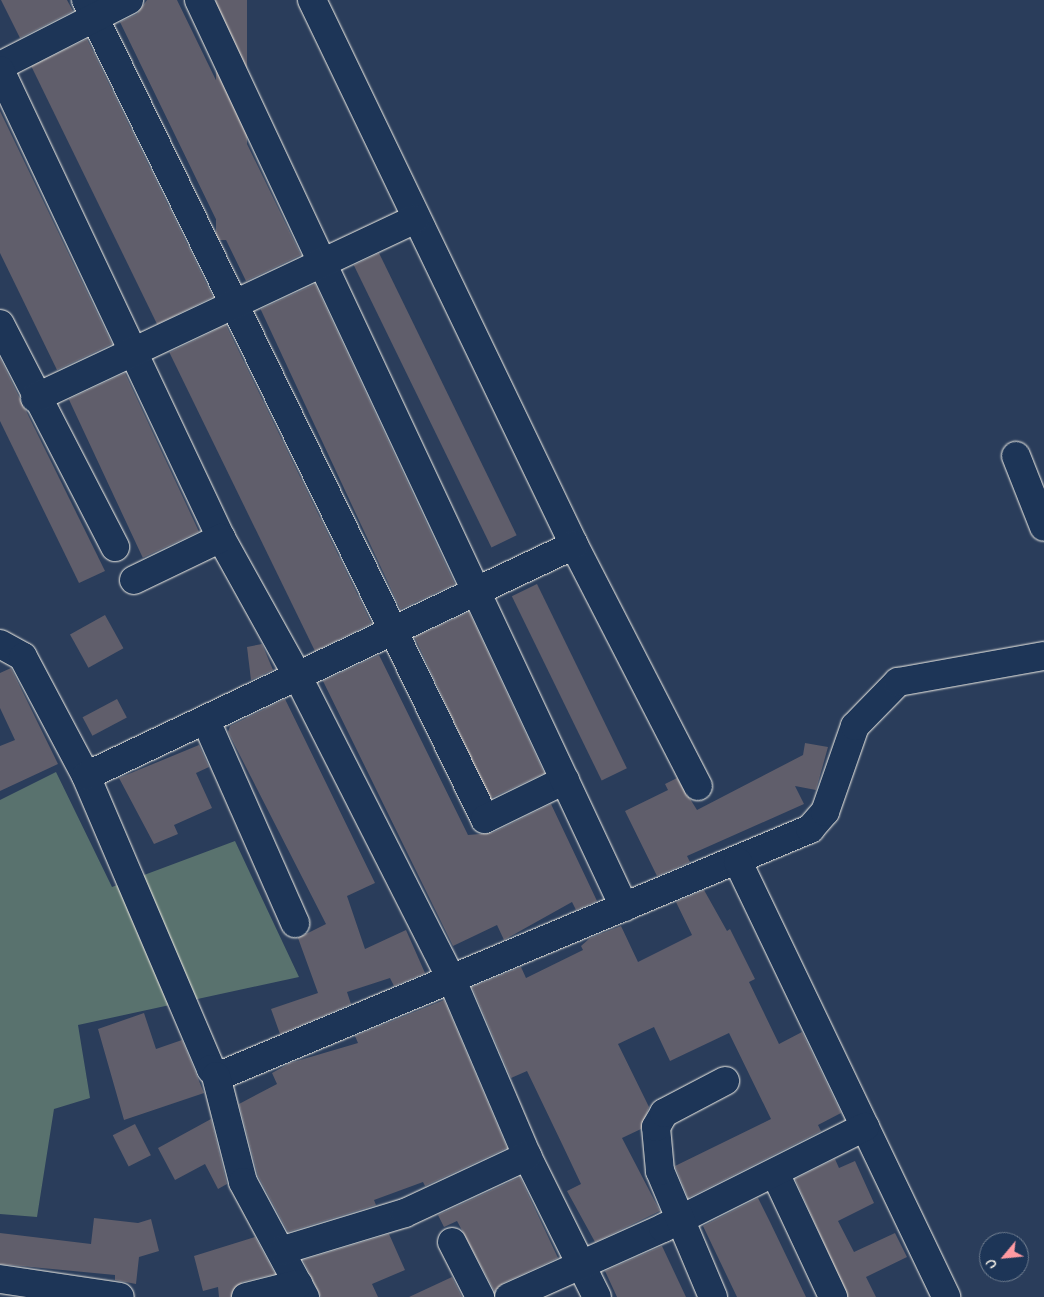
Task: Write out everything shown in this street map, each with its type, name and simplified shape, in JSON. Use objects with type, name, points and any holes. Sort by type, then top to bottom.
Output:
[{"type":"street","points":[[129,0],[90,8],[0,68],[221,538],[299,679],[452,980],[527,1156],[597,1297]]},
{"type":"street","points":[[199,0],[624,907]]},
{"type":"street","points":[[312,0],[415,219],[574,545],[698,786]]},
{"type":"street","points":[[90,8],[393,632],[486,819],[565,780]]},
{"type":"street","points":[[35,398],[234,306],[321,262],[415,219]]},
{"type":"street","points":[[0,324],[35,398],[115,547]]},
{"type":"street","points":[[1016,456],[1044,527]]},
{"type":"street","points":[[134,580],[221,538]]},
{"type":"street","points":[[86,776],[299,679],[393,632],[477,594],[574,545]]},
{"type":"street","points":[[0,644],[23,657],[86,776],[216,1076],[243,1182],[283,1250],[302,1291],[246,1297]]},
{"type":"street","points":[[216,1076],[452,980],[624,907],[738,862],[816,824],[831,798],[855,726],[898,682],[1044,656]]},
{"type":"street","points":[[206,721],[295,923]]},
{"type":"street","points":[[738,862],[946,1297]]},
{"type":"street","points":[[713,1297],[678,1220],[660,1171],[656,1127],[664,1113],[725,1081]]},
{"type":"street","points":[[509,1297],[678,1220],[865,1127]]},
{"type":"street","points":[[283,1250],[405,1213],[527,1156]]},
{"type":"street","points":[[775,1173],[834,1297]]},
{"type":"street","points":[[452,1242],[480,1297]]},
{"type":"street","points":[[0,1279],[60,1292],[120,1297]]},
{"type":"green space","points":[[56,772],[112,887],[235,841],[299,977],[78,1025],[90,1098],[54,1109],[37,1217],[0,1214],[0,800]]},
{"type":"building","points":[[1,0],[67,0],[73,11],[20,38]]},
{"type":"building","points":[[147,0],[177,0],[301,255],[246,281],[120,22],[137,14]]},
{"type":"building","points":[[216,0],[247,0],[247,240],[216,240]]},
{"type":"building","points":[[87,39],[213,297],[157,324],[31,66]]},
{"type":"building","points":[[0,111],[112,344],[57,370],[0,253]]},
{"type":"building","points":[[379,253],[517,535],[491,547],[354,265]]},
{"type":"building","points":[[315,284],[455,584],[401,609],[261,309]]},
{"type":"building","points":[[226,325],[372,623],[315,651],[169,353]]},
{"type":"building","points":[[0,358],[105,571],[79,583],[0,421]]},
{"type":"building","points":[[125,373],[199,532],[143,558],[69,399]]},
{"type":"building","points":[[537,584],[627,768],[602,781],[512,596]]},
{"type":"building","points":[[469,612],[544,773],[490,799],[415,637]]},
{"type":"building","points":[[105,615],[123,648],[88,668],[70,634]]},
{"type":"building","points":[[262,644],[273,670],[251,680],[247,647]]},
{"type":"building","points":[[379,655],[468,835],[492,833],[551,804],[597,901],[576,910],[572,902],[504,940],[497,925],[453,946],[323,681]]},
{"type":"building","points":[[11,668],[58,764],[0,791],[0,746],[15,740],[0,708],[0,673]]},
{"type":"building","points":[[117,699],[127,718],[92,736],[83,717]]},
{"type":"building","points":[[285,699],[375,883],[347,896],[365,949],[406,930],[425,973],[394,986],[390,978],[347,992],[351,1004],[280,1034],[271,1009],[318,993],[298,938],[326,924],[228,732],[230,726]]},
{"type":"building","points":[[805,743],[828,747],[816,790],[795,786],[804,804],[687,856],[690,862],[657,876],[625,811],[668,790],[665,784],[677,778],[697,810],[803,755]]},
{"type":"building","points":[[199,745],[209,767],[196,773],[212,808],[174,825],[178,834],[154,844],[119,778]]},
{"type":"building","points":[[704,890],[727,931],[730,929],[755,979],[749,982],[779,1044],[802,1032],[841,1113],[818,1125],[821,1131],[688,1198],[675,1166],[771,1119],[729,1033],[670,1061],[654,1027],[618,1044],[649,1107],[641,1129],[622,1138],[660,1211],[595,1242],[567,1191],[581,1184],[527,1071],[511,1078],[472,987],[521,967],[526,978],[583,950],[581,946],[590,938],[621,926],[638,962],[692,935],[676,902]]},
{"type":"building","points":[[444,1000],[507,1148],[425,1186],[423,1182],[374,1200],[376,1205],[288,1232],[258,1176],[239,1104],[277,1084],[272,1073],[290,1063],[358,1043],[355,1036]]},
{"type":"building","points":[[144,1013],[156,1049],[182,1040],[204,1093],[124,1120],[98,1029]]},
{"type":"building","points":[[211,1119],[227,1184],[218,1189],[205,1164],[175,1180],[158,1148]]},
{"type":"building","points":[[135,1124],[151,1155],[129,1167],[113,1135]]},
{"type":"building","points":[[835,1159],[839,1168],[855,1161],[874,1203],[838,1221],[854,1252],[895,1233],[907,1257],[866,1277],[876,1297],[848,1297],[795,1179]]},
{"type":"building","points":[[520,1177],[558,1258],[503,1283],[495,1292],[457,1221],[444,1227],[438,1215]]},
{"type":"building","points":[[758,1198],[806,1297],[737,1297],[703,1226]]},
{"type":"building","points":[[94,1218],[138,1223],[151,1219],[159,1251],[139,1257],[136,1284],[115,1280],[115,1275],[0,1264],[0,1233],[91,1244]]},
{"type":"building","points":[[389,1234],[405,1270],[372,1284],[378,1297],[321,1297],[303,1260]]},
{"type":"building","points":[[255,1237],[275,1274],[242,1282],[231,1297],[219,1297],[218,1287],[203,1291],[194,1256]]},
{"type":"building","points":[[662,1246],[686,1297],[617,1297],[605,1271]]},
{"type":"building","points":[[452,1277],[462,1297],[409,1297]]}]
